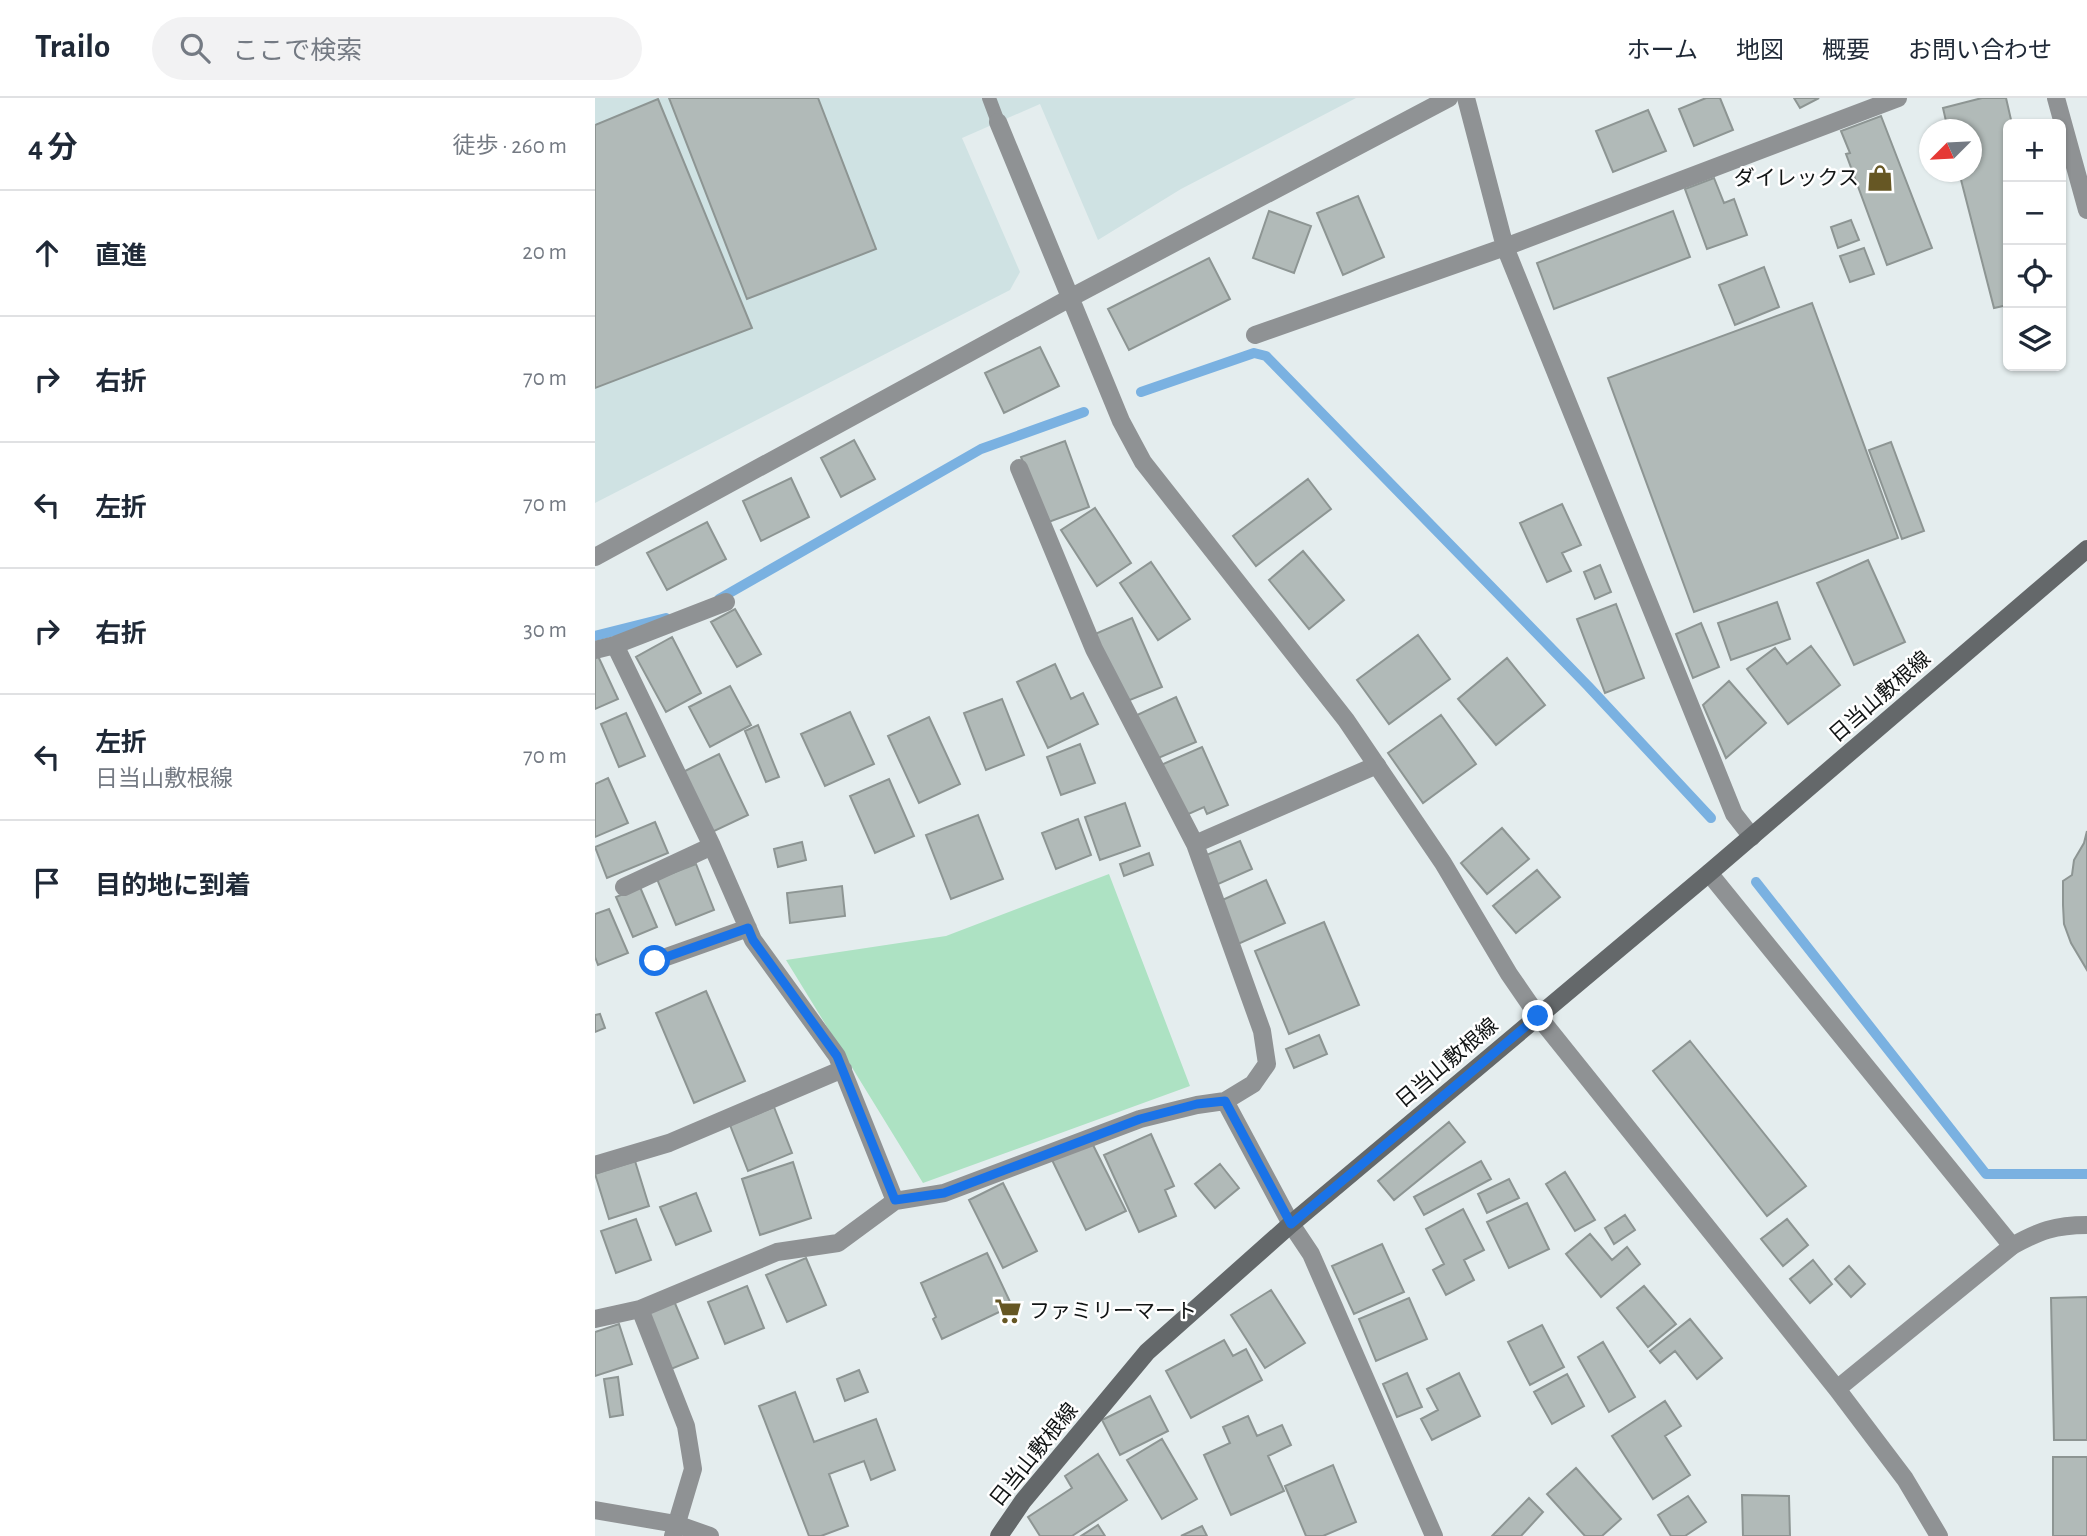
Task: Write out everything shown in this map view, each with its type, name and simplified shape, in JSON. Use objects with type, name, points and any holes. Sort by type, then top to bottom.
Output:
[{"type":"main road","name":"日当山敷根線","points":[[999,1536],[1023,1501],[1147,1352],[1291,1224],[1752,837],[2087,549]]},
{"type":"street","points":[[595,556],[1070,298],[1449,98]]},
{"type":"street","points":[[1466,98],[1505,247],[1734,814],[1752,837]]},
{"type":"street","points":[[1255,335],[1505,247],[1898,98]]},
{"type":"street","points":[[2056,98],[2087,210]]},
{"type":"street","points":[[998,122],[1122,421],[1143,462],[1346,720],[1443,863],[1509,974],[1538,1016],[1837,1388],[1905,1479],[1939,1536]]},
{"type":"street","points":[[595,1319],[641,1309],[777,1252],[838,1243],[895,1200],[944,1193],[1140,1119],[1197,1104],[1225,1101],[1253,1084],[1267,1064],[1262,1031],[1195,844],[1094,649],[1020,468]]},
{"type":"street","points":[[595,650],[615,645],[726,602]]},
{"type":"street","points":[[615,645],[712,846],[753,940],[837,1056],[895,1200]]},
{"type":"street","points":[[1195,844],[1377,765]]},
{"type":"street","points":[[624,887],[712,846]]},
{"type":"street","points":[[1709,873],[2012,1247]]},
{"type":"street","points":[[655,961],[748,928]]},
{"type":"street","points":[[595,1165],[669,1143],[843,1069]]},
{"type":"street","points":[[1225,1101],[1291,1224],[1311,1254],[1434,1536]]},
{"type":"street","points":[[1837,1388],[2012,1247],[2038,1231],[2064,1225],[2087,1225]]},
{"type":"street","points":[[641,1309],[686,1426],[693,1469],[674,1530]]},
{"type":"street","points":[[595,1510],[674,1530],[711,1536]]},
{"type":"lane","points":[[989,98],[998,122]]},
{"type":"shaded area","points":[[595,98],[1356,98],[1181,189],[1098,240],[1040,104],[962,138],[1020,272],[1010,290],[595,503]]},
{"type":"green space","points":[[1109,874],[1190,1086],[923,1183],[786,960],[946,936]]},
{"type":"building","points":[[669,98],[818,98],[876,249],[747,299]]},
{"type":"building","points":[[1706,98],[1720,98],[1733,130],[1694,146],[1679,109]]},
{"type":"building","points":[[1794,98],[1819,98],[1800,108]]},
{"type":"building","points":[[1982,98],[2006,98],[2011,119],[2003,119],[2003,306],[1994,308],[1962,182],[1982,182],[1982,119],[1946,119],[1943,108]]},
{"type":"building","points":[[658,99],[752,328],[595,388],[595,125]]},
{"type":"building","points":[[1648,110],[1666,151],[1613,172],[1596,131]]},
{"type":"building","name":"ダイレックス","points":[[1881,116],[1932,248],[1887,265],[1846,154],[1850,153],[1841,131]]},
{"type":"building","points":[[1714,178],[1724,203],[1734,199],[1747,235],[1707,249],[1685,189]]},
{"type":"building","points":[[1358,196],[1384,257],[1343,275],[1317,213]]},
{"type":"building","points":[[1269,211],[1311,226],[1294,273],[1253,258]]},
{"type":"building","points":[[1673,211],[1690,257],[1554,309],[1537,263]]},
{"type":"building","points":[[1851,220],[1859,240],[1838,248],[1831,227]]},
{"type":"building","points":[[1864,248],[1874,274],[1850,282],[1840,256]]},
{"type":"building","points":[[1209,258],[1230,299],[1129,350],[1108,309]]},
{"type":"building","points":[[1764,267],[1779,307],[1735,325],[1719,285]]},
{"type":"building","points":[[1812,303],[1898,538],[1694,612],[1608,378]]},
{"type":"building","points":[[1040,347],[1059,386],[1004,413],[985,373]]},
{"type":"building","points":[[854,440],[875,479],[841,497],[821,458]]},
{"type":"building","points":[[1065,441],[1089,507],[1046,523],[1021,457]]},
{"type":"building","points":[[1891,442],[1924,531],[1902,539],[1869,450]]},
{"type":"building","points":[[791,478],[809,517],[761,541],[743,501]]},
{"type":"building","points":[[1308,479],[1331,509],[1256,566],[1233,536]]},
{"type":"building","points":[[1562,504],[1581,545],[1562,553],[1571,571],[1547,582],[1520,523]]},
{"type":"building","points":[[1095,508],[1131,563],[1097,586],[1061,530]]},
{"type":"building","points":[[707,522],[726,559],[667,590],[647,553]]},
{"type":"building","points":[[1303,551],[1344,600],[1309,629],[1269,580]]},
{"type":"building","points":[[1868,560],[1905,642],[1854,665],[1817,583]]},
{"type":"building","points":[[1151,562],[1190,619],[1158,640],[1120,583]]},
{"type":"building","points":[[1600,565],[1611,592],[1595,599],[1584,572]]},
{"type":"building","points":[[1777,602],[1790,639],[1731,660],[1718,623]]},
{"type":"building","points":[[1616,604],[1644,678],[1605,693],[1577,619]]},
{"type":"building","points":[[735,609],[761,654],[737,667],[711,622]]},
{"type":"building","points":[[1132,618],[1162,687],[1125,702],[1095,634]]},
{"type":"building","points":[[1701,623],[1719,667],[1693,678],[1676,634]]},
{"type":"building","points":[[1418,635],[1450,679],[1389,724],[1357,680]]},
{"type":"building","points":[[672,637],[701,693],[666,712],[636,657]]},
{"type":"building","points":[[1811,646],[1840,685],[1788,724],[1747,669],[1775,648],[1787,664]]},
{"type":"building","points":[[598,656],[618,699],[595,709],[595,657]]},
{"type":"building","points":[[1507,658],[1545,705],[1496,745],[1458,699]]},
{"type":"building","points":[[1055,664],[1071,699],[1083,693],[1098,724],[1048,748],[1017,682]]},
{"type":"building","points":[[1729,681],[1766,723],[1726,758],[1703,705]]},
{"type":"building","points":[[730,686],[751,725],[710,747],[689,707]]},
{"type":"building","points":[[1176,697],[1196,742],[1156,759],[1137,715]]},
{"type":"building","points":[[1002,699],[1024,755],[986,770],[964,713]]},
{"type":"building","points":[[850,712],[874,764],[825,786],[801,734]]},
{"type":"building","points":[[626,713],[645,756],[619,767],[601,724]]},
{"type":"building","points":[[1441,715],[1476,764],[1423,803],[1388,753]]},
{"type":"building","points":[[929,717],[960,784],[919,803],[888,736]]},
{"type":"building","points":[[758,725],[779,777],[766,782],[745,731]]},
{"type":"building","points":[[1080,744],[1095,783],[1061,795],[1047,757]]},
{"type":"building","points":[[1202,747],[1228,805],[1207,814],[1204,807],[1184,816],[1161,765]]},
{"type":"building","points":[[719,754],[748,815],[710,833],[681,773]]},
{"type":"building","points":[[608,778],[628,823],[595,837],[595,784]]},
{"type":"building","points":[[889,779],[914,836],[875,853],[850,796]]},
{"type":"building","points":[[1125,803],[1140,846],[1100,860],[1085,817]]},
{"type":"building","points":[[978,815],[1003,879],[951,899],[926,835]]},
{"type":"building","points":[[1078,819],[1091,855],[1056,869],[1042,833]]},
{"type":"building","points":[[655,822],[668,853],[607,878],[595,847]]},
{"type":"building","points":[[1502,828],[1529,859],[1487,894],[1461,863]]},
{"type":"building","points":[[2087,831],[2087,970],[2071,943],[2064,924],[2063,881],[2072,875],[2074,860],[2084,843]]},
{"type":"building","points":[[1240,841],[1252,869],[1216,885],[1204,856]]},
{"type":"building","points":[[802,842],[806,860],[778,867],[774,849]]},
{"type":"building","points":[[1149,853],[1153,865],[1124,876],[1120,864]]},
{"type":"building","points":[[696,864],[714,910],[676,925],[657,879]]},
{"type":"building","points":[[1537,870],[1560,897],[1516,933],[1493,906]]},
{"type":"building","points":[[1266,880],[1285,923],[1238,944],[1218,902]]},
{"type":"building","points":[[842,886],[845,916],[790,923],[787,893]]},
{"type":"building","points":[[640,887],[657,927],[633,937],[616,897]]},
{"type":"building","points":[[609,909],[628,953],[598,965],[595,957],[595,914]]},
{"type":"building","points":[[1324,922],[1359,1005],[1289,1034],[1255,951]]},
{"type":"building","points":[[706,991],[745,1081],[694,1103],[656,1013]]},
{"type":"building","points":[[600,1014],[605,1028],[595,1032],[595,1015]]},
{"type":"building","points":[[1319,1035],[1327,1054],[1294,1068],[1286,1049]]},
{"type":"building","points":[[1690,1041],[1806,1186],[1767,1216],[1653,1071]]},
{"type":"building","points":[[774,1107],[792,1153],[748,1171],[730,1125]]},
{"type":"building","points":[[1449,1122],[1465,1142],[1394,1200],[1378,1181]]},
{"type":"building","points":[[1151,1134],[1174,1186],[1165,1190],[1176,1216],[1139,1232],[1104,1155]]},
{"type":"building","points":[[1091,1141],[1126,1211],[1086,1230],[1052,1160]]},
{"type":"building","points":[[635,1161],[649,1206],[609,1219],[595,1174]]},
{"type":"building","points":[[1481,1161],[1491,1179],[1424,1215],[1414,1197]]},
{"type":"building","points":[[793,1162],[811,1218],[760,1235],[742,1179]]},
{"type":"building","points":[[1220,1164],[1239,1188],[1215,1208],[1195,1184]]},
{"type":"building","points":[[1565,1172],[1595,1220],[1575,1231],[1546,1184]]},
{"type":"building","points":[[1509,1179],[1519,1198],[1487,1213],[1478,1194]]},
{"type":"building","points":[[1003,1183],[1037,1251],[1003,1268],[969,1200]]},
{"type":"building","points":[[696,1193],[711,1231],[676,1245],[660,1207]]},
{"type":"building","points":[[1527,1203],[1549,1249],[1509,1268],[1487,1222]]},
{"type":"building","points":[[1463,1209],[1484,1250],[1464,1260],[1474,1280],[1446,1295],[1433,1270],[1444,1264],[1426,1229]]},
{"type":"building","points":[[1625,1215],[1635,1230],[1614,1244],[1605,1228]]},
{"type":"building","points":[[636,1219],[651,1260],[616,1273],[601,1231]]},
{"type":"building","points":[[1787,1219],[1808,1245],[1783,1266],[1761,1239]]},
{"type":"building","points":[[1590,1234],[1612,1260],[1627,1247],[1640,1264],[1601,1297],[1566,1254]]},
{"type":"building","points":[[1382,1244],[1404,1292],[1354,1314],[1332,1266]]},
{"type":"building","points":[[987,1253],[1012,1306],[942,1339],[933,1319],[936,1317],[921,1283]]},
{"type":"building","points":[[806,1258],[826,1305],[787,1322],[766,1275]]},
{"type":"building","points":[[1813,1260],[1832,1284],[1810,1303],[1790,1279]]},
{"type":"building","points":[[1849,1266],[1865,1284],[1851,1297],[1835,1279]]},
{"type":"building","points":[[747,1286],[764,1328],[725,1344],[708,1302]]},
{"type":"building","points":[[1644,1286],[1676,1324],[1648,1347],[1617,1308]]},
{"type":"building","points":[[1271,1290],[1305,1343],[1265,1368],[1231,1315]]},
{"type":"building","points":[[2087,1297],[2087,1440],[2054,1440],[2051,1298]]},
{"type":"building","points":[[1409,1298],[1427,1339],[1376,1361],[1359,1319]]},
{"type":"building","points":[[674,1301],[698,1358],[671,1369],[647,1312]]},
{"type":"building","points":[[1690,1319],[1722,1358],[1697,1379],[1675,1351],[1660,1363],[1650,1351]]},
{"type":"building","points":[[619,1324],[632,1364],[595,1376],[595,1332]]},
{"type":"building","points":[[1542,1325],[1564,1367],[1530,1385],[1508,1342]]},
{"type":"building","points":[[1224,1340],[1233,1356],[1246,1349],[1262,1380],[1191,1418],[1166,1371]]},
{"type":"building","points":[[1603,1342],[1635,1397],[1609,1412],[1578,1357]]},
{"type":"building","points":[[859,1370],[868,1392],[845,1401],[837,1379]]},
{"type":"building","points":[[1407,1373],[1422,1407],[1397,1417],[1383,1384]]},
{"type":"building","points":[[1459,1373],[1480,1416],[1432,1440],[1421,1419],[1438,1410],[1427,1389]]},
{"type":"building","points":[[1567,1374],[1584,1406],[1552,1424],[1534,1392]]},
{"type":"building","points":[[618,1377],[623,1415],[610,1417],[604,1379]]},
{"type":"building","points":[[795,1392],[814,1442],[876,1419],[895,1470],[871,1480],[864,1461],[829,1474],[848,1526],[821,1536],[809,1536],[759,1406]]},
{"type":"building","points":[[1150,1396],[1168,1431],[1120,1455],[1102,1420]]},
{"type":"building","points":[[1665,1401],[1681,1426],[1665,1436],[1690,1475],[1653,1499],[1612,1436]]},
{"type":"building","points":[[1248,1416],[1257,1436],[1282,1425],[1291,1445],[1268,1456],[1284,1491],[1231,1515],[1204,1455],[1230,1443],[1223,1427]]},
{"type":"building","points":[[1162,1439],[1197,1499],[1162,1519],[1127,1460]]},
{"type":"building","points":[[1098,1454],[1127,1500],[1072,1536],[1040,1536],[1028,1517],[1072,1488],[1065,1476]]},
{"type":"building","points":[[2053,1457],[2087,1457],[2087,1536],[2053,1536]]},
{"type":"building","points":[[1333,1465],[1356,1522],[1323,1536],[1306,1536],[1285,1486]]},
{"type":"building","points":[[1576,1468],[1621,1519],[1602,1536],[1585,1536],[1547,1494]]},
{"type":"building","points":[[1742,1495],[1789,1496],[1790,1536],[1743,1536]]},
{"type":"building","points":[[1688,1496],[1706,1522],[1685,1536],[1671,1536],[1658,1515]]},
{"type":"building","points":[[1529,1498],[1543,1512],[1521,1536],[1492,1536]]},
{"type":"building","points":[[1098,1525],[1105,1536],[1081,1536]]},
{"type":"building","points":[[1202,1526],[1207,1536],[1181,1536]]},
{"type":"waterway","points":[[1141,392],[1254,353],[1266,356],[1588,686],[1711,818]]},
{"type":"waterway","points":[[719,599],[981,449],[1084,412]]},
{"type":"waterway","points":[[595,636],[666,618]]},
{"type":"waterway","points":[[1756,882],[1986,1174],[2087,1174]]},
{"type":"place","name":"ダイレックス","points":[[1880,178]]},
{"type":"place","name":"ファミリーマート","points":[[1008,1311]]},
{"type":"route","points":[[655,961],[748,928],[753,940],[837,1056],[895,1200],[944,1193],[1140,1119],[1197,1104],[1225,1101],[1291,1224],[1538,1016]]}]
